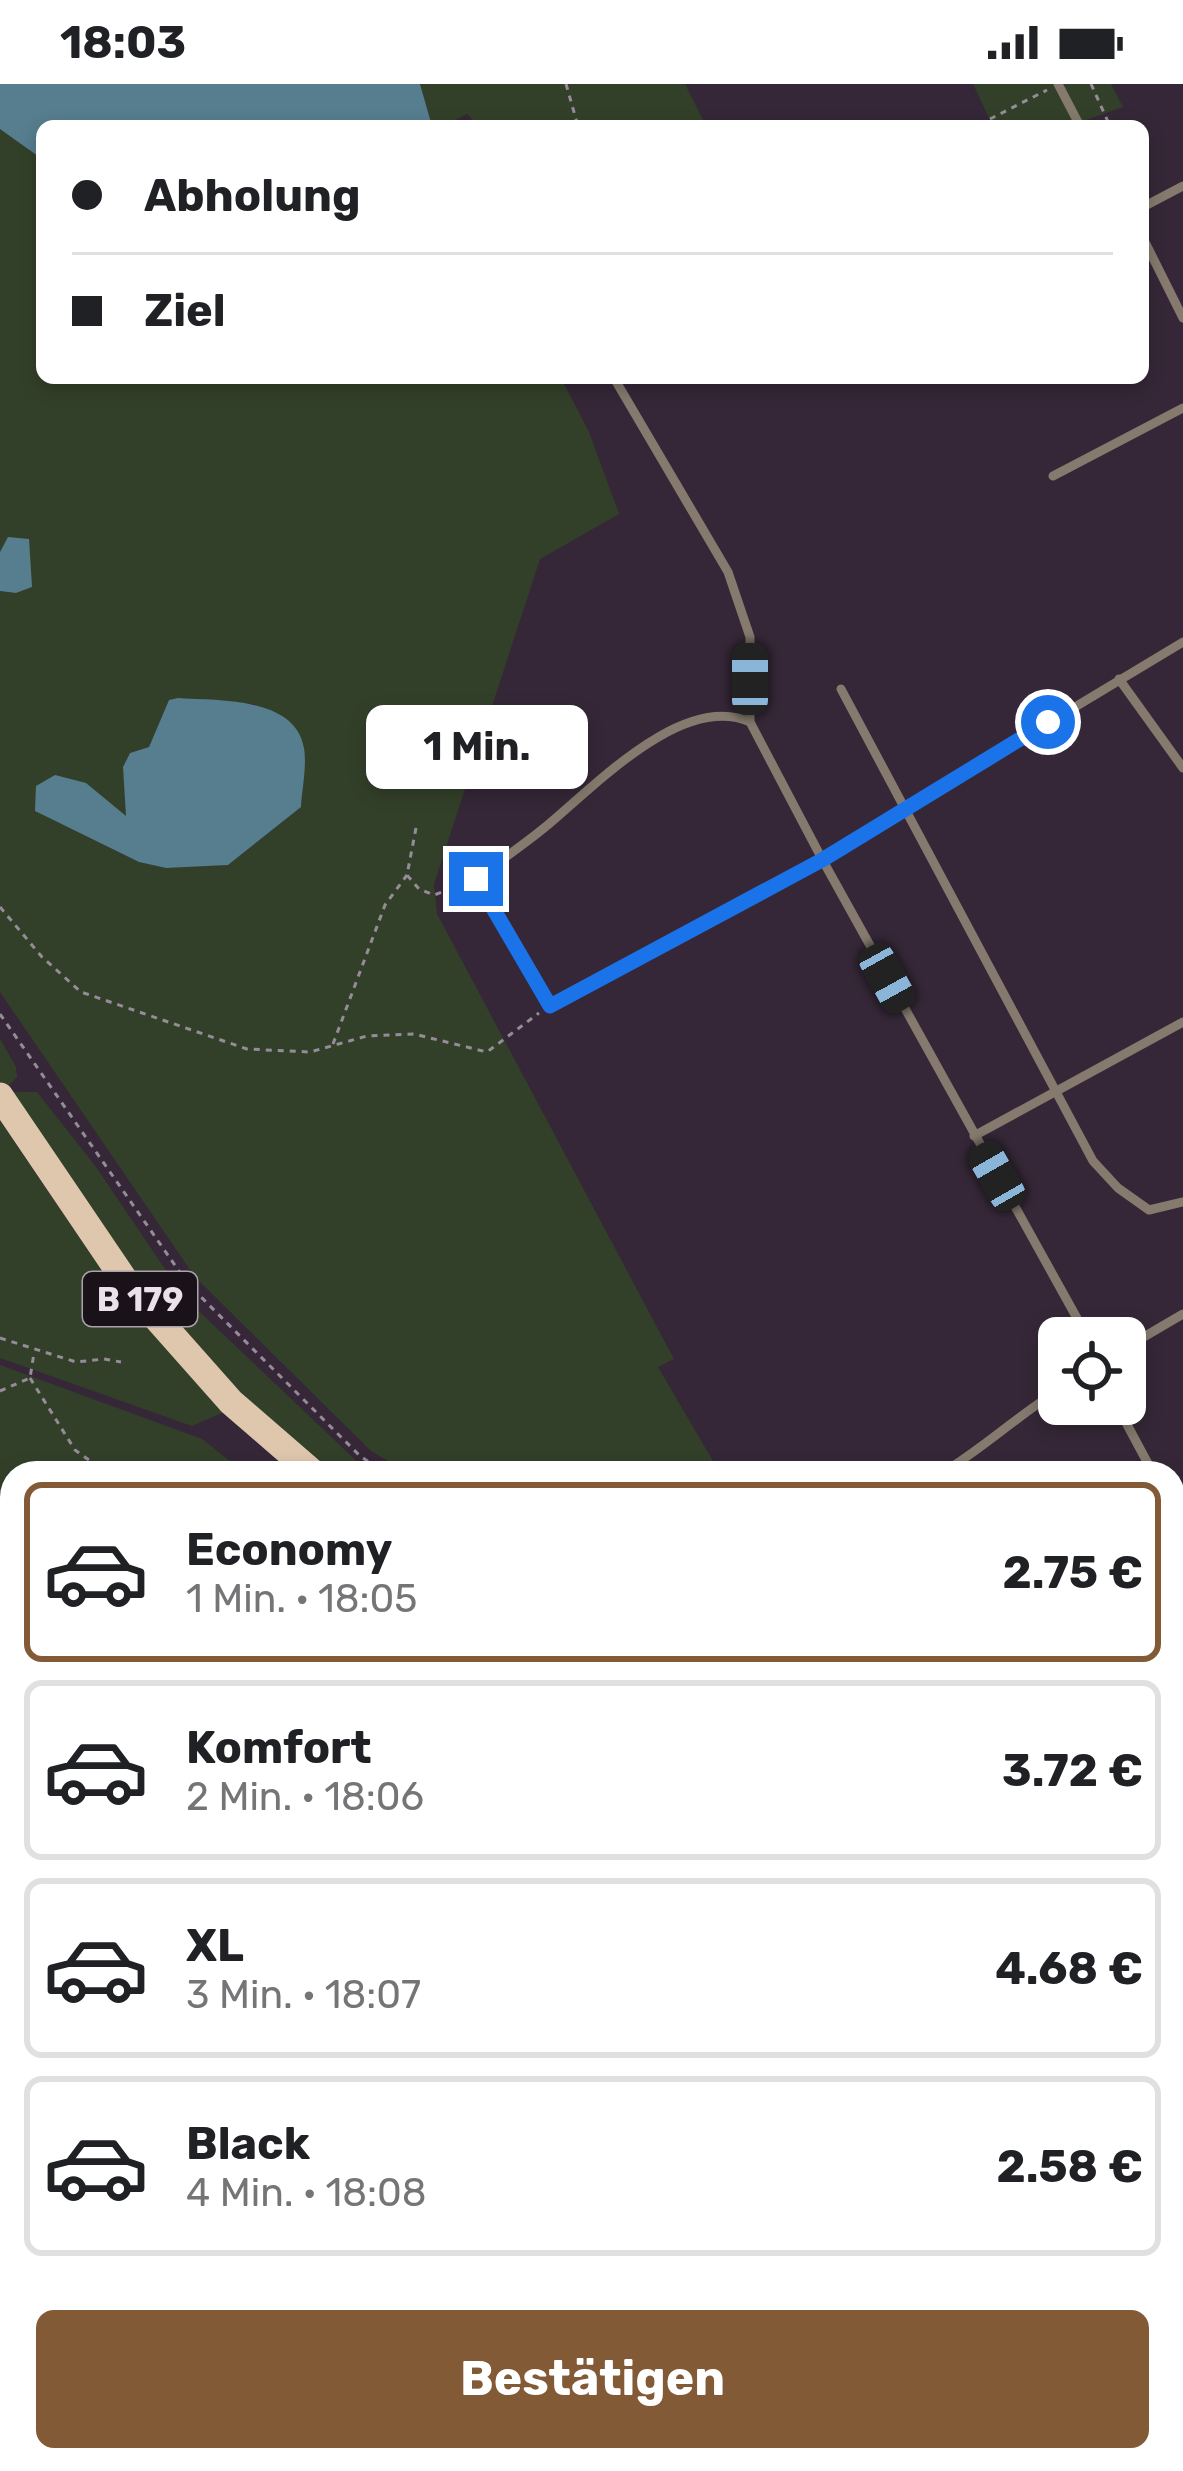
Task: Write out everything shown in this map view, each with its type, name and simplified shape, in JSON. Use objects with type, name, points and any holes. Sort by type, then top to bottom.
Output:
[{"type":"main road","name":"B 179","points":[[0,1096],[130,1288],[231,1402],[300,1461]]},
{"type":"lane","points":[[1058,84],[1077,120]]},
{"type":"lane","points":[[1149,204],[1183,186]]},
{"type":"lane","points":[[1149,250],[1183,318]]},
{"type":"lane","points":[[618,384],[728,572],[750,637],[750,722],[1076,1317]]},
{"type":"lane","points":[[1053,476],[1183,408]]},
{"type":"lane","points":[[750,722],[730,713],[704,717],[649,740],[476,879],[550,1006],[822,860],[1183,642]]},
{"type":"lane","points":[[1119,679],[1183,768]]},
{"type":"lane","points":[[841,689],[1093,1161],[1149,1210],[1183,1202]]},
{"type":"lane","points":[[974,1136],[1183,1022]]},
{"type":"lane","points":[[1146,1336],[1183,1314]]},
{"type":"lane","points":[[963,1461],[1038,1403]]},
{"type":"lane","points":[[1127,1425],[1147,1461]]},
{"type":"path","points":[[566,84],[576,120]]},
{"type":"path","points":[[990,119],[1058,84]]},
{"type":"path","points":[[1091,84],[1108,120]]},
{"type":"path","points":[[333,1046],[386,905],[407,875],[416,828]]},
{"type":"path","points":[[407,875],[419,889],[434,895],[476,879]]},
{"type":"path","points":[[0,907],[42,957],[81,992],[247,1048],[310,1052],[367,1036],[414,1034],[487,1052],[550,1006]]},
{"type":"path","points":[[0,1014],[188,1285],[367,1461]]},
{"type":"path","points":[[0,1338],[76,1362],[122,1362]]},
{"type":"path","points":[[34,1351],[29,1378],[75,1450],[90,1461]]},
{"type":"path","points":[[0,1391],[29,1378]]},
{"type":"green space","points":[[420,84],[685,84],[703,120],[472,120],[467,114],[456,120],[430,120]]},
{"type":"green space","points":[[973,84],[1111,84],[1123,107],[1086,120],[990,120]]},
{"type":"green space","points":[[0,129],[36,155],[36,384],[564,384],[589,432],[619,514],[540,559],[434,884],[437,914],[674,1359],[658,1367],[713,1461],[388,1461],[371,1451],[195,1277],[0,992],[0,591],[16,593],[31,587],[28,539],[8,538],[0,552]],"holes":[[[169,700],[254,704],[304,747],[301,807],[228,865],[166,868],[139,862],[35,811],[127,817],[123,767],[130,753],[149,747]]]},
{"type":"green space","points":[[0,1039],[16,1067],[17,1077],[8,1086],[12,1092],[37,1092],[96,1167],[184,1297],[356,1461],[314,1461],[234,1385],[110,1239],[0,1081]]},
{"type":"green space","points":[[0,1121],[88,1250],[224,1412],[192,1426],[0,1358]]},
{"type":"green space","points":[[0,1365],[202,1439],[230,1461],[0,1461]]},
{"type":"water","points":[[0,84],[420,84],[430,120],[36,120],[36,155],[0,129]]},
{"type":"water","points":[[8,537],[29,539],[32,587],[16,593],[0,591],[0,552]]},
{"type":"water","points":[[169,700],[233,701],[271,710],[286,719],[298,731],[304,748],[301,807],[228,865],[166,868],[139,862],[35,811],[36,786],[55,775],[86,783],[126,816],[123,767],[130,753],[149,747]]},
{"type":"route","points":[[476,879],[550,1006],[822,860],[1048,722]]}]
